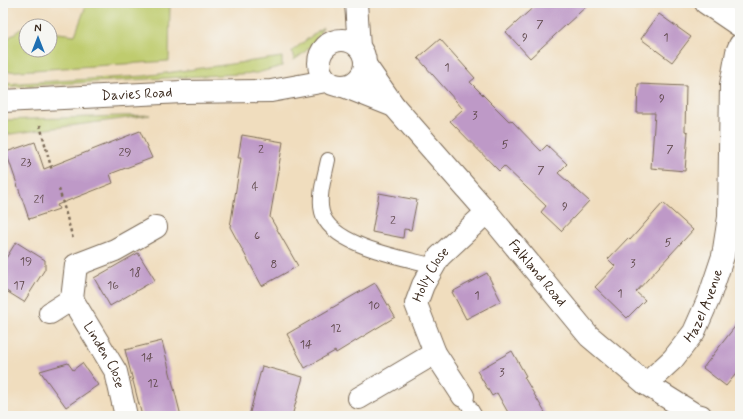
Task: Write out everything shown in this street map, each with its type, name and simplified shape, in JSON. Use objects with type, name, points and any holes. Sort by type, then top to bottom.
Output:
[{"type":"street","points":[[338,40],[349,3]]},
{"type":"street","points":[[356,3],[362,56]]},
{"type":"street","points":[[706,3],[740,26]]},
{"type":"street","points":[[271,91],[319,58],[327,46],[338,40],[352,42],[362,56]]},
{"type":"street","name":"Hazel Avenue","points":[[646,384],[673,359],[694,332],[709,298],[724,256],[729,217],[731,85],[737,52],[740,45]]},
{"type":"street","name":"Davies Road","points":[[3,101],[182,92],[271,91],[336,84],[352,85],[361,78],[362,56]]},
{"type":"street","name":"Falkland Road","points":[[362,56],[394,106],[487,212],[589,336],[646,384],[694,414],[701,416]]},
{"type":"street","points":[[319,58],[321,74],[336,84]]},
{"type":"street","name":"Falkland Road","points":[[336,84],[394,106]]},
{"type":"street","name":"Holly Close","points":[[463,396],[436,353],[416,304],[423,285],[439,257],[487,212]]},
{"type":"street","points":[[50,313],[72,299],[76,265],[114,250],[156,227]]},
{"type":"street","name":"Linden Close","points":[[72,299],[116,372],[126,416]]},
{"type":"street","points":[[359,398],[436,353]]},
{"type":"lane","points":[[328,160],[322,194],[322,212],[336,232],[350,241],[363,246],[434,266]]},
{"type":"lane","points":[[463,396],[475,416]]},
{"type":"path","points":[[32,99],[52,171]]},
{"type":"path","points":[[59,190],[72,231],[76,265]]},
{"type":"green space","points":[[87,3],[170,3],[169,61],[3,72],[3,42],[18,31],[18,58],[58,58],[58,33],[75,35]]},
{"type":"green space","points":[[323,27],[311,45],[294,60],[292,51]]},
{"type":"green space","points":[[282,57],[282,66],[257,73],[3,87],[3,84],[144,76]]},
{"type":"green space","points":[[150,115],[3,135],[3,120]]},
{"type":"building","points":[[538,3],[590,3],[530,58],[506,32]]},
{"type":"building","points":[[659,14],[691,37],[672,62],[641,39]]},
{"type":"building","points":[[440,39],[475,78],[470,82],[509,121],[511,120],[541,151],[547,145],[567,164],[558,173],[589,201],[561,231],[541,212],[546,206],[504,166],[499,171],[450,121],[463,109],[418,58]]},
{"type":"building","points":[[638,84],[686,86],[685,131],[688,132],[685,171],[651,168],[655,113],[637,113]]},
{"type":"building","points":[[140,131],[152,158],[110,174],[113,183],[57,205],[59,209],[29,219],[6,152],[35,142],[44,169]]},
{"type":"building","points":[[242,135],[283,142],[270,217],[298,266],[262,286],[230,227],[241,158],[238,158]]},
{"type":"building","points":[[379,193],[417,200],[411,230],[404,229],[403,238],[372,232]]},
{"type":"building","points":[[663,203],[693,230],[636,292],[645,300],[627,318],[595,287],[615,266],[608,259],[628,238],[630,240]]},
{"type":"building","points":[[16,242],[45,260],[45,269],[24,302],[3,289],[3,263]]},
{"type":"building","points":[[138,253],[155,280],[110,306],[94,278]]},
{"type":"building","points":[[487,273],[501,301],[466,319],[452,292]]},
{"type":"building","points":[[375,283],[395,317],[336,353],[335,351],[305,368],[287,334]]},
{"type":"building","points":[[740,320],[740,369],[726,386],[703,368]]},
{"type":"building","points":[[162,341],[181,416],[142,416],[125,350]]},
{"type":"building","points":[[512,351],[526,376],[524,377],[547,416],[510,416],[497,393],[492,396],[477,371]]},
{"type":"building","points":[[68,363],[73,370],[82,363],[98,385],[66,407],[40,371]]},
{"type":"building","points":[[262,366],[303,377],[292,416],[249,416]]}]
